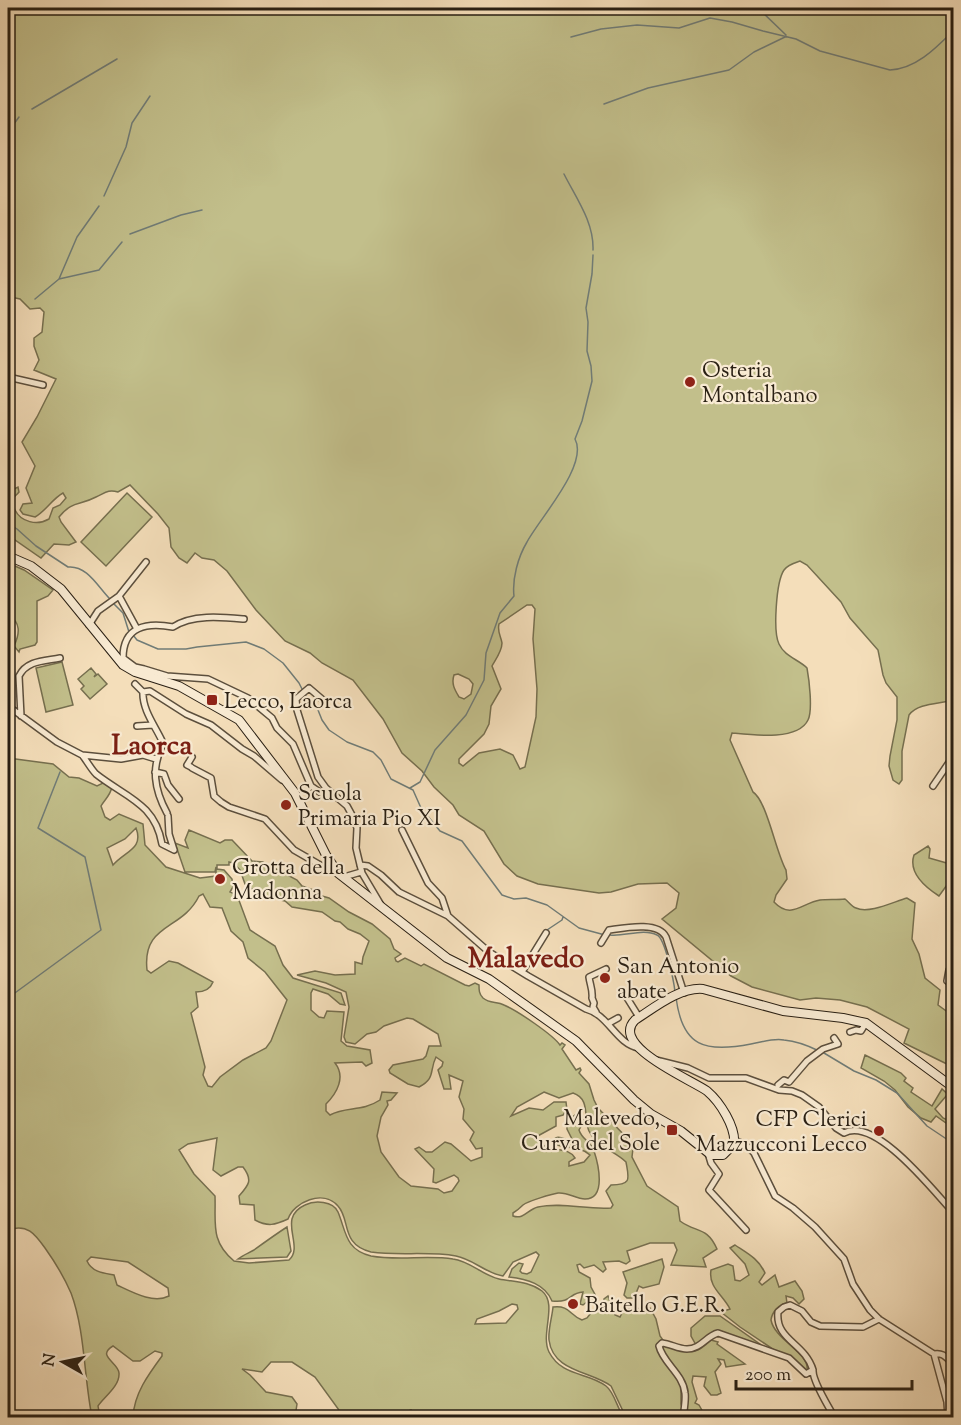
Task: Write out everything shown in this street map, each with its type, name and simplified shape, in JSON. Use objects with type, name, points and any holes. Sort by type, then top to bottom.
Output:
[{"type":"main road","points":[[8,556],[32,566],[58,586],[129,669],[179,686],[237,718],[290,786],[333,867],[344,877],[447,958],[496,984],[576,1041],[642,1107],[689,1137],[708,1153],[716,1156],[723,1155],[731,1148],[734,1140],[730,1126],[713,1097],[639,1048],[630,1030],[632,1023],[639,1017],[695,988],[783,1011],[866,1023],[954,1088]]},
{"type":"street","points":[[8,377],[43,385]]},
{"type":"street","points":[[89,625],[98,611],[116,598],[146,562]]},
{"type":"street","points":[[116,598],[136,629]]},
{"type":"street","points":[[244,619],[216,617],[181,622],[174,627],[155,624],[136,629],[125,639],[123,658],[143,672],[208,679],[248,698],[272,718],[277,728],[293,744],[311,786],[324,795],[332,794]]},
{"type":"street","points":[[21,716],[19,676],[22,670],[29,664],[60,658]]},
{"type":"street","points":[[82,755],[95,773],[140,803],[155,820],[162,844],[174,850],[167,815],[154,783],[156,759],[163,743],[153,725],[143,692],[135,684]]},
{"type":"street","points":[[294,713],[294,703],[309,688],[322,700]]},
{"type":"street","points":[[143,692],[150,691],[186,714],[211,724],[290,786]]},
{"type":"street","points":[[298,697],[297,710],[310,745],[314,766],[326,788],[347,806],[357,828],[356,848],[361,868],[384,909]]},
{"type":"street","points":[[8,705],[57,742],[82,755],[121,759],[143,755],[156,759]]},
{"type":"street","points":[[137,726],[153,725]]},
{"type":"street","points":[[933,786],[954,755]]},
{"type":"street","points":[[192,757],[190,767],[211,778],[214,796],[221,802],[265,819],[294,850],[327,869],[333,867]]},
{"type":"street","points":[[155,772],[164,774],[168,785],[179,799]]},
{"type":"street","points":[[402,830],[428,883],[442,898],[448,916]]},
{"type":"street","points":[[344,877],[368,866],[399,892],[448,916],[489,952],[586,1009],[596,1012]]},
{"type":"street","points":[[602,941],[609,930],[631,927],[655,928],[664,933],[684,993]]},
{"type":"street","points":[[522,972],[546,933]]},
{"type":"street","points":[[954,964],[949,970],[947,981],[954,984]]},
{"type":"street","points":[[606,969],[589,977],[593,990],[593,1007],[631,1047],[639,1048]]},
{"type":"street","points":[[624,993],[639,1017]]},
{"type":"street","points":[[609,1023],[618,1018]]},
{"type":"street","points":[[850,1032],[861,1031],[866,1023]]},
{"type":"street","points":[[778,1085],[784,1080],[789,1082],[801,1066],[821,1051],[838,1044],[834,1038]]},
{"type":"street","points":[[654,1060],[688,1068],[710,1078],[746,1078],[779,1090],[802,1095],[819,1107],[843,1133],[855,1130],[878,1138],[912,1167],[954,1213]]},
{"type":"street","points":[[734,1140],[746,1145],[754,1152],[775,1196],[798,1212],[833,1245],[844,1259],[858,1293],[870,1310],[879,1319],[934,1354],[940,1353],[954,1365]]},
{"type":"street","points":[[708,1153],[711,1163],[719,1173],[709,1190],[746,1230]]},
{"type":"street","points":[[835,1418],[813,1376],[810,1360],[781,1332],[777,1322],[778,1312],[790,1305],[802,1311],[811,1322],[820,1326],[863,1327],[879,1319]]},
{"type":"street","points":[[683,1418],[686,1394],[681,1380],[662,1354],[659,1346],[662,1343],[689,1350],[697,1348],[712,1335],[718,1333],[789,1358],[806,1374],[813,1370]]},
{"type":"street","points":[[934,1354],[947,1402],[948,1418]]},
{"type":"shaded area","points":[[8,8],[953,8],[953,700],[923,706],[909,715],[902,751],[902,780],[899,784],[893,780],[889,766],[897,720],[897,697],[886,683],[878,650],[850,618],[841,602],[807,565],[800,561],[787,567],[781,576],[777,596],[776,629],[782,648],[807,668],[810,687],[808,720],[803,727],[785,734],[732,733],[730,740],[753,792],[763,806],[786,870],[787,879],[774,902],[786,910],[797,909],[823,900],[845,899],[855,907],[867,910],[907,898],[915,903],[912,939],[919,954],[925,978],[940,990],[938,1005],[953,1016],[953,1067],[904,1043],[909,1029],[867,1007],[840,1000],[816,998],[800,1000],[752,987],[731,976],[662,919],[676,908],[679,893],[667,883],[638,884],[599,893],[538,884],[517,876],[504,864],[484,831],[459,815],[453,805],[434,787],[422,771],[402,753],[383,719],[353,680],[322,663],[310,653],[285,641],[256,610],[227,571],[214,560],[202,558],[195,553],[187,563],[179,558],[171,547],[169,528],[130,485],[118,492],[107,492],[68,508],[59,517],[76,542],[69,545],[54,544],[41,558],[8,535],[8,492],[18,487],[19,492],[13,499],[12,505],[21,517],[30,522],[49,519],[53,508],[60,505],[66,498],[63,493],[35,517],[23,514],[20,510],[23,504],[32,503],[26,488],[35,466],[22,442],[56,379],[34,370],[39,360],[34,338],[42,332],[44,312],[40,308],[30,309],[20,299],[11,297],[8,299]],"holes":[[[527,605],[532,605],[535,609],[533,639],[537,689],[536,717],[525,767],[520,769],[513,755],[500,749],[479,753],[463,766],[459,763],[459,759],[484,734],[489,724],[491,706],[501,689],[492,666],[502,646],[499,624]],[[458,674],[469,679],[473,684],[471,694],[464,699],[459,697],[453,684],[454,675]]]},
{"type":"shaded area","points":[[127,493],[152,517],[106,566],[81,542]]},
{"type":"shaded area","points":[[8,563],[24,570],[53,590],[48,596],[37,601],[37,642],[35,645],[20,649],[19,652],[14,646],[18,633],[17,625],[8,614]]},
{"type":"shaded area","points":[[62,662],[73,705],[46,712],[36,668]]},
{"type":"shaded area","points":[[91,668],[96,674],[94,677],[98,674],[107,684],[90,699],[81,689],[84,686],[78,679]]},
{"type":"shaded area","points":[[8,758],[53,764],[69,777],[79,778],[97,786],[105,782],[112,787],[101,806],[105,817],[110,820],[119,814],[143,824],[145,845],[166,867],[200,878],[216,876],[216,867],[215,872],[185,872],[175,843],[188,848],[185,840],[189,830],[220,843],[232,840],[252,861],[263,862],[372,924],[390,939],[394,949],[401,954],[395,958],[396,961],[405,958],[421,966],[424,964],[465,985],[475,983],[479,985],[483,998],[518,1012],[560,1045],[562,1043],[565,1045],[562,1049],[576,1070],[580,1068],[579,1073],[589,1084],[598,1108],[628,1139],[633,1148],[632,1157],[647,1186],[678,1207],[680,1221],[705,1233],[717,1249],[703,1258],[706,1267],[671,1265],[677,1250],[674,1243],[650,1243],[627,1251],[630,1261],[626,1264],[619,1261],[603,1262],[606,1269],[603,1272],[594,1265],[584,1268],[580,1264],[577,1265],[579,1272],[590,1278],[591,1287],[598,1300],[594,1302],[589,1300],[583,1305],[580,1304],[583,1292],[564,1301],[552,1301],[545,1290],[535,1283],[509,1277],[512,1269],[519,1263],[523,1264],[520,1271],[522,1273],[531,1272],[539,1255],[536,1252],[513,1262],[503,1276],[456,1256],[371,1252],[361,1248],[350,1238],[342,1212],[332,1201],[325,1198],[303,1203],[296,1207],[288,1219],[279,1223],[268,1224],[255,1220],[254,1205],[240,1204],[239,1196],[249,1182],[243,1167],[238,1167],[221,1176],[213,1170],[217,1138],[188,1144],[179,1150],[194,1174],[215,1196],[215,1223],[218,1239],[226,1254],[234,1261],[249,1263],[289,1260],[294,1247],[291,1224],[297,1211],[309,1203],[328,1204],[336,1208],[348,1239],[362,1253],[381,1257],[459,1260],[493,1277],[526,1284],[542,1291],[549,1303],[546,1337],[549,1352],[554,1360],[568,1370],[606,1386],[624,1417],[462,1418],[461,1414],[456,1412],[440,1417],[407,1417],[412,1412],[411,1410],[392,1417],[344,1417],[315,1377],[292,1362],[271,1362],[262,1372],[242,1369],[266,1392],[292,1397],[297,1404],[295,1417],[133,1417],[139,1393],[162,1353],[155,1351],[140,1361],[133,1361],[113,1346],[108,1350],[107,1356],[118,1369],[119,1378],[98,1406],[100,1417],[92,1417],[82,1338],[71,1293],[56,1264],[34,1234],[20,1228],[8,1230],[8,1199],[14,1192],[8,1188]],"holes":[[[136,828],[138,835],[135,845],[113,865],[107,848],[125,839]],[[233,863],[240,870],[245,884],[262,896],[285,901],[292,907],[322,912],[369,941],[362,964],[355,962],[355,974],[335,975],[315,971],[297,975],[326,983],[346,992],[349,1007],[344,1037],[346,1042],[355,1044],[367,1034],[407,1018],[413,1019],[438,1034],[441,1046],[429,1046],[423,1059],[393,1065],[389,1070],[390,1073],[408,1084],[419,1087],[430,1077],[436,1057],[443,1062],[438,1070],[444,1089],[451,1089],[449,1075],[463,1081],[459,1097],[464,1109],[463,1119],[474,1132],[470,1140],[476,1149],[482,1148],[482,1157],[471,1161],[451,1144],[445,1142],[432,1152],[426,1152],[419,1147],[415,1149],[434,1169],[433,1182],[436,1183],[454,1175],[458,1178],[459,1181],[452,1191],[444,1193],[438,1189],[411,1186],[399,1177],[381,1152],[377,1136],[381,1117],[388,1105],[387,1101],[397,1093],[382,1092],[380,1100],[367,1106],[330,1115],[326,1111],[326,1104],[339,1085],[340,1074],[335,1063],[362,1062],[366,1066],[372,1063],[370,1050],[347,1046],[341,1041],[344,1012],[327,1011],[324,1018],[311,1010],[313,989],[328,994],[340,1004],[345,1005],[341,993],[293,978],[283,965],[275,946],[250,930],[237,895],[230,892],[233,887],[232,879],[224,870],[217,869],[217,865]],[[203,894],[210,907],[222,908],[231,931],[243,942],[248,958],[265,972],[287,1000],[266,1048],[243,1060],[220,1077],[212,1087],[208,1086],[203,1075],[205,1067],[191,1013],[198,1007],[196,992],[206,990],[213,982],[178,963],[169,961],[151,973],[147,970],[147,955],[157,935],[192,907]],[[544,1092],[559,1098],[573,1093],[579,1096],[586,1109],[587,1126],[592,1136],[626,1162],[628,1180],[623,1184],[611,1185],[606,1191],[613,1205],[611,1208],[547,1206],[535,1208],[520,1217],[513,1216],[513,1213],[526,1203],[540,1198],[558,1193],[585,1199],[592,1197],[599,1187],[594,1151],[579,1130],[584,1121],[582,1116],[575,1115],[567,1121],[567,1129],[572,1139],[557,1137],[552,1142],[556,1145],[581,1150],[590,1155],[584,1162],[569,1166],[569,1162],[575,1158],[572,1155],[566,1151],[545,1146],[534,1138],[556,1126],[556,1117],[563,1115],[567,1110],[566,1102],[554,1102],[543,1110],[529,1108],[511,1116],[517,1107]],[[91,1257],[128,1262],[168,1288],[169,1296],[156,1299],[136,1294],[117,1285],[114,1275],[92,1268],[87,1261]],[[512,1304],[517,1305],[518,1309],[506,1323],[475,1324],[477,1319]]]},
{"type":"shaded area","points":[[928,846],[929,858],[953,867],[953,887],[947,885],[939,896],[923,884],[913,868],[914,855]]},
{"type":"shaded area","points":[[865,1055],[901,1073],[906,1078],[904,1081],[913,1088],[911,1092],[932,1106],[942,1089],[953,1099],[953,1107],[950,1105],[951,1098],[947,1095],[935,1109],[943,1118],[952,1122],[950,1124],[953,1128],[936,1116],[931,1122],[921,1118],[908,1107],[895,1090],[861,1068]]},
{"type":"shaded area","points":[[287,1227],[291,1251],[287,1257],[238,1259],[254,1250]]},
{"type":"shaded area","points":[[735,1245],[752,1257],[762,1268],[765,1273],[759,1282],[762,1285],[775,1275],[779,1287],[795,1281],[802,1291],[804,1299],[799,1304],[793,1298],[786,1296],[787,1303],[776,1309],[771,1320],[779,1334],[804,1358],[807,1372],[721,1312],[730,1309],[714,1286],[711,1270],[728,1264],[733,1266],[735,1280],[740,1281],[749,1275],[745,1264],[730,1248]]},
{"type":"shaded area","points":[[662,1259],[664,1267],[659,1284],[643,1288],[639,1286],[634,1298],[627,1298],[624,1295],[627,1283],[623,1272]]},
{"type":"shaded area","points":[[608,1296],[615,1315],[620,1317],[624,1309],[650,1308],[663,1340],[657,1344],[657,1348],[681,1383],[681,1404],[685,1417],[629,1417],[623,1411],[611,1386],[565,1365],[552,1351],[549,1336],[553,1307],[563,1307],[582,1320],[591,1313],[601,1311],[604,1299]]},
{"type":"shaded area","points":[[705,1316],[720,1316],[764,1347],[712,1333],[696,1345],[691,1336],[691,1328]]},
{"type":"shaded area","points":[[711,1340],[718,1342],[717,1344],[745,1364],[726,1367],[724,1360],[718,1359],[721,1364],[715,1372],[721,1393],[717,1395],[711,1395],[704,1386],[706,1377],[693,1376],[692,1382],[697,1399],[695,1403],[703,1412],[698,1417],[688,1417],[684,1403],[685,1386],[660,1346],[675,1347],[690,1352],[703,1347]]},
{"type":"waterway","points":[[758,8],[786,35]]},
{"type":"waterway","points":[[571,37],[601,29],[637,25],[679,28],[710,18],[796,39],[820,51],[890,70],[917,62],[954,30]]},
{"type":"waterway","points":[[604,104],[648,88],[729,70],[754,52],[785,37]]},
{"type":"waterway","points":[[32,109],[117,59]]},
{"type":"waterway","points":[[104,196],[126,147],[132,123],[150,96]]},
{"type":"waterway","points":[[8,132],[19,117]]},
{"type":"waterway","points":[[564,174],[591,230],[593,250]]},
{"type":"waterway","points":[[35,299],[59,279],[77,237],[99,206]]},
{"type":"waterway","points":[[130,234],[181,215],[202,210]]},
{"type":"waterway","points":[[59,279],[99,270],[122,242]]},
{"type":"waterway","points":[[410,788],[420,782],[435,750],[466,715],[484,680],[486,653],[500,613],[514,596],[516,568],[521,554],[533,532],[561,492],[575,463],[577,450],[575,439],[592,381],[587,351],[586,308],[593,255]]},
{"type":"waterway","points":[[8,523],[36,546],[68,567],[81,569],[110,599]]},
{"type":"waterway","points":[[113,603],[123,613],[129,632]]},
{"type":"waterway","points":[[133,635],[137,640],[158,649],[186,649],[246,642],[264,649],[283,663],[299,683],[305,695],[316,705],[329,730],[347,742],[373,752],[381,760],[391,779],[413,790],[421,808],[440,831],[462,841],[502,895],[514,899],[526,898],[547,905],[579,928],[605,935]]},
{"type":"waterway","points":[[8,998],[101,930],[85,857],[38,828],[60,772]]},
{"type":"waterway","points":[[547,930],[563,917]]},
{"type":"waterway","points":[[610,935],[640,932],[657,935],[666,952],[675,992]]},
{"type":"waterway","points":[[676,997],[684,1027],[698,1043],[709,1046],[735,1047],[768,1040],[780,1040],[819,1051]]},
{"type":"waterway","points":[[824,1053],[897,1093],[927,1126],[954,1144]]},
{"type":"place","name":"Osteria Montalbano","points":[[690,382]]},
{"type":"place","name":"Lecco, Laorca","points":[[212,700]]},
{"type":"place","name":"Scuola Primaria Pio XI","points":[[286,805]]},
{"type":"place","name":"Grotta della Madonna","points":[[220,879]]},
{"type":"place","name":"San Antonio abate","points":[[605,978]]},
{"type":"place","name":"Malevedo, Curva del Sole","points":[[672,1130]]},
{"type":"place","name":"CFP Clerici Mazzucconi Lecco","points":[[879,1131]]},
{"type":"place","name":"Baitello G.E.R.","points":[[573,1304]]},
{"type":"district","name":"Laorca","points":[[152,744]]},
{"type":"district","name":"Malavedo","points":[[526,957]]}]
